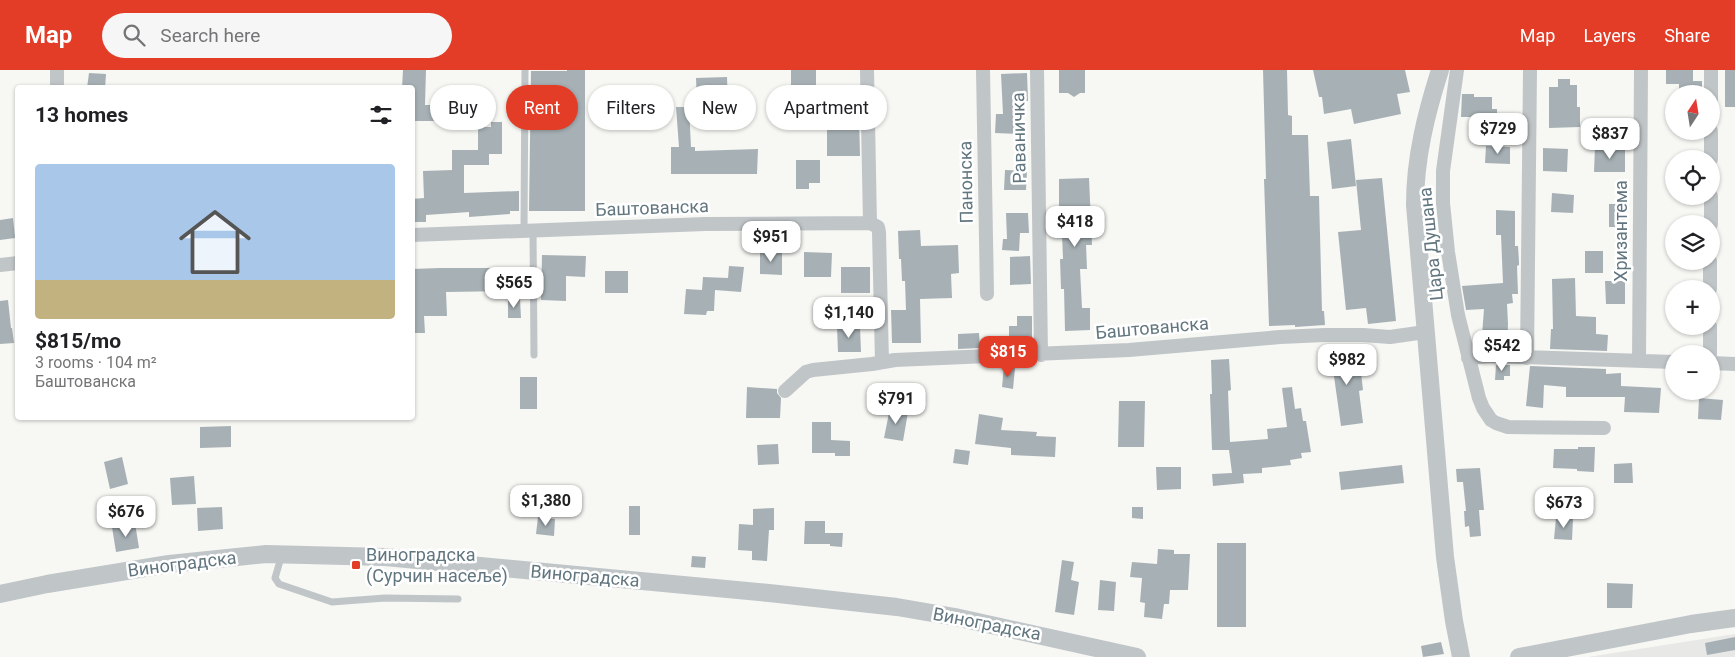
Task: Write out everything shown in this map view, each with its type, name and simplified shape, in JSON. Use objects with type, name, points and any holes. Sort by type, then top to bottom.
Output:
[{"type":"street","points":[[56,70],[57,85]]},
{"type":"street","points":[[868,70],[870,223],[878,227],[879,232],[882,362]]},
{"type":"street","name":"Панонска","points":[[983,70],[987,294]]},
{"type":"street","name":"Раваничка","points":[[1037,70],[1041,355]]},
{"type":"street","points":[[1440,70],[1426,118],[1415,184],[1416,220],[1422,333],[1445,557],[1461,657]]},
{"type":"street","name":"Цара Душана","points":[[1457,70],[1443,171],[1443,203],[1454,297],[1468,358]]},
{"type":"street","points":[[1527,358],[1530,70]]},
{"type":"street","name":"Хризантема","points":[[1639,361],[1641,70]]},
{"type":"street","points":[[1712,70],[1712,85]]},
{"type":"street","name":"Баштованска","points":[[415,235],[705,224],[870,223]]},
{"type":"street","points":[[0,265],[15,263]]},
{"type":"street","name":"Баштованска","points":[[784,392],[806,372],[882,362],[953,357],[1129,350],[1280,337],[1349,334],[1401,337],[1422,333]]},
{"type":"street","points":[[1604,428],[1508,427],[1496,423],[1487,416],[1483,408],[1468,358],[1490,356],[1665,362]]},
{"type":"street","points":[[1720,363],[1735,364]]},
{"type":"street","name":"Виноградска","points":[[0,594],[47,584],[169,564],[266,554],[385,557],[867,603],[965,619],[1137,657]]},
{"type":"street","points":[[1519,657],[1691,624],[1735,618]]},
{"type":"lane","points":[[525,70],[528,230],[534,356]]},
{"type":"lane","points":[[282,554],[275,578],[279,584],[332,602],[385,598],[458,599]]},
{"type":"shaded area","points":[[1735,634],[1735,657],[1588,657]]},
{"type":"building","points":[[403,70],[426,70],[425,105],[430,105],[430,121],[415,121],[415,85],[402,85]]},
{"type":"building","points":[[585,70],[585,211],[529,211],[530,130],[578,130],[578,85],[531,85],[531,71]]},
{"type":"building","points":[[791,70],[816,70],[816,85],[791,85]]},
{"type":"building","points":[[1059,70],[1085,70],[1085,93],[1080,93],[1074,97],[1068,93],[1059,93]]},
{"type":"building","points":[[1263,70],[1287,70],[1288,115],[1292,116],[1292,135],[1308,135],[1310,196],[1319,196],[1322,311],[1324,311],[1325,325],[1269,326],[1264,179],[1266,179]]},
{"type":"building","points":[[1313,70],[1405,70],[1410,92],[1397,94],[1401,114],[1354,124],[1351,109],[1324,114],[1322,97],[1319,97]]},
{"type":"building","points":[[1666,70],[1693,70],[1693,81],[1702,81],[1702,85],[1666,84]]},
{"type":"building","points":[[1725,70],[1735,70],[1735,107],[1725,107]]},
{"type":"building","points":[[89,73],[106,74],[105,85],[87,85]]},
{"type":"building","points":[[1027,73],[1028,101],[1022,101],[1020,134],[995,133],[996,114],[1003,114],[1001,74]]},
{"type":"building","points":[[727,77],[727,85],[696,85],[696,78]]},
{"type":"building","points":[[1558,79],[1570,79],[1570,85],[1577,85],[1577,107],[1580,107],[1580,127],[1549,128],[1549,87],[1558,87]]},
{"type":"building","points":[[1462,94],[1474,94],[1474,97],[1492,97],[1492,109],[1497,109],[1497,123],[1474,122],[1474,117],[1461,117]]},
{"type":"building","points":[[676,107],[684,107],[684,130],[690,130],[691,147],[695,147],[695,151],[758,149],[757,174],[671,174],[671,147],[679,147]]},
{"type":"building","points":[[496,122],[502,122],[502,154],[489,154],[489,165],[464,165],[464,193],[519,191],[519,211],[510,211],[510,214],[469,217],[469,212],[426,215],[426,222],[415,222],[415,199],[424,198],[423,171],[452,170],[452,150],[478,150],[478,130],[496,130]]},
{"type":"building","points":[[827,130],[859,130],[860,156],[827,156]]},
{"type":"building","points":[[1351,139],[1356,186],[1332,189],[1327,142]]},
{"type":"building","points":[[1486,146],[1510,147],[1510,164],[1485,163]]},
{"type":"building","points":[[1595,147],[1625,147],[1625,172],[1594,172]]},
{"type":"building","points":[[1543,148],[1568,149],[1567,172],[1543,171]]},
{"type":"building","points":[[796,160],[820,160],[820,183],[809,183],[809,189],[796,189]]},
{"type":"building","points":[[1005,170],[1027,171],[1026,190],[1004,190]]},
{"type":"building","points":[[1089,178],[1092,245],[1086,245],[1087,269],[1080,269],[1082,308],[1090,308],[1090,330],[1065,331],[1064,289],[1061,289],[1060,259],[1063,259],[1061,210],[1059,210],[1059,179]]},
{"type":"building","points":[[1382,178],[1396,321],[1368,324],[1366,308],[1346,310],[1338,232],[1361,230],[1356,180]]},
{"type":"building","points":[[1552,193],[1574,195],[1573,213],[1551,212]]},
{"type":"building","points":[[1609,204],[1625,204],[1625,227],[1609,227]]},
{"type":"building","points":[[1496,210],[1515,211],[1515,246],[1518,246],[1519,262],[1517,266],[1518,294],[1512,294],[1513,303],[1507,304],[1507,348],[1481,348],[1484,309],[1466,310],[1462,286],[1503,283],[1501,235],[1496,235]]},
{"type":"building","points":[[1006,213],[1028,213],[1029,233],[1020,233],[1019,251],[1002,250],[1003,239],[1007,239]]},
{"type":"building","points":[[13,218],[15,238],[0,240],[0,220]]},
{"type":"building","points":[[920,230],[921,246],[958,245],[959,273],[951,274],[952,298],[920,299],[921,343],[892,343],[891,310],[906,310],[905,281],[902,281],[898,231]]},
{"type":"building","points":[[1585,251],[1603,251],[1603,273],[1585,273]]},
{"type":"building","points":[[760,252],[782,253],[782,275],[760,274]]},
{"type":"building","points":[[804,252],[832,253],[831,277],[804,277]]},
{"type":"building","points":[[542,255],[586,256],[585,277],[566,276],[566,301],[541,300]]},
{"type":"building","points":[[1030,256],[1031,284],[1010,285],[1010,257]]},
{"type":"building","points":[[729,266],[744,267],[741,292],[715,290],[714,311],[707,311],[706,315],[684,314],[686,289],[702,290],[703,277],[728,278]]},
{"type":"building","points":[[841,267],[870,267],[870,293],[841,293]]},
{"type":"building","points":[[515,268],[515,291],[446,292],[447,316],[424,316],[425,333],[415,333],[415,269]]},
{"type":"building","points":[[605,271],[628,271],[628,293],[605,293]]},
{"type":"building","points":[[1575,278],[1576,316],[1596,317],[1596,334],[1608,335],[1607,351],[1550,349],[1551,329],[1553,329],[1552,279]]},
{"type":"building","points":[[1605,281],[1625,281],[1625,304],[1606,304]]},
{"type":"building","points":[[508,299],[520,299],[521,318],[508,318]]},
{"type":"building","points":[[8,300],[14,343],[0,344],[0,301]]},
{"type":"building","points":[[1017,316],[1032,316],[1032,342],[1009,342],[1009,326],[1017,326]]},
{"type":"building","points":[[837,327],[860,327],[861,352],[838,352]]},
{"type":"building","points":[[979,333],[980,348],[958,349],[958,334]]},
{"type":"building","points":[[1352,346],[1355,373],[1361,372],[1363,390],[1359,391],[1363,423],[1341,426],[1330,348]]},
{"type":"building","points":[[1229,359],[1231,390],[1228,391],[1230,442],[1268,439],[1267,429],[1287,427],[1282,388],[1292,387],[1295,409],[1301,408],[1303,421],[1306,421],[1311,452],[1301,453],[1302,458],[1290,460],[1291,465],[1262,468],[1262,473],[1243,474],[1244,483],[1213,486],[1212,474],[1232,473],[1229,450],[1212,450],[1211,360]]},
{"type":"building","points":[[1496,365],[1510,365],[1510,376],[1504,376],[1504,380],[1495,380]]},
{"type":"building","points":[[1004,366],[1015,368],[1013,389],[1002,387]]},
{"type":"building","points":[[1530,366],[1606,369],[1606,374],[1621,373],[1621,386],[1661,388],[1659,413],[1624,412],[1625,397],[1566,397],[1566,387],[1544,385],[1543,408],[1526,406]]},
{"type":"building","points":[[520,377],[537,377],[537,409],[520,409]]},
{"type":"building","points":[[747,387],[777,389],[777,393],[781,398],[780,418],[746,418]]},
{"type":"building","points":[[1699,400],[1723,400],[1721,420],[1698,419]]},
{"type":"building","points":[[1119,401],[1145,401],[1144,447],[1118,447]]},
{"type":"building","points":[[890,408],[908,412],[903,441],[884,438]]},
{"type":"building","points":[[979,414],[1003,418],[1001,430],[1037,432],[1036,436],[1056,437],[1055,457],[1011,455],[1011,448],[975,444]]},
{"type":"building","points":[[812,422],[831,422],[831,440],[850,441],[850,456],[835,456],[835,453],[812,453]]},
{"type":"building","points":[[231,426],[231,447],[200,448],[200,427]]},
{"type":"building","points":[[778,444],[779,464],[758,465],[757,445]]},
{"type":"building","points":[[1578,447],[1595,447],[1594,472],[1553,468],[1554,449],[1578,449]]},
{"type":"building","points":[[955,449],[970,451],[968,465],[953,463]]},
{"type":"building","points":[[122,457],[128,484],[110,489],[104,462]]},
{"type":"building","points":[[1632,463],[1633,483],[1614,483],[1614,464]]},
{"type":"building","points":[[1402,465],[1404,483],[1341,490],[1339,472]]},
{"type":"building","points":[[1156,467],[1181,467],[1181,489],[1157,490]]},
{"type":"building","points":[[1480,468],[1484,510],[1479,510],[1481,536],[1470,537],[1469,526],[1465,527],[1464,511],[1466,511],[1463,482],[1457,482],[1456,469]]},
{"type":"building","points":[[194,476],[196,504],[172,505],[170,478]]},
{"type":"building","points":[[629,506],[640,506],[640,535],[629,535]]},
{"type":"building","points":[[222,507],[223,529],[198,531],[197,508]]},
{"type":"building","points":[[1132,507],[1143,507],[1143,519],[1132,518]]},
{"type":"building","points":[[774,508],[774,530],[769,530],[767,561],[752,560],[752,551],[738,550],[739,524],[753,525],[753,509]]},
{"type":"building","points":[[538,517],[555,519],[554,536],[536,534]]},
{"type":"building","points":[[1556,518],[1573,519],[1572,540],[1554,539]]},
{"type":"building","points":[[805,521],[825,521],[825,533],[843,533],[842,547],[830,546],[830,544],[804,544]]},
{"type":"building","points":[[135,523],[139,548],[116,552],[112,527]]},
{"type":"building","points":[[1217,543],[1246,543],[1246,627],[1217,627]]},
{"type":"building","points":[[1158,549],[1174,550],[1174,554],[1190,554],[1188,590],[1170,590],[1169,604],[1164,604],[1162,619],[1144,617],[1145,603],[1140,602],[1142,578],[1130,577],[1132,562],[1157,564]]},
{"type":"building","points":[[692,556],[706,557],[705,568],[691,567]]},
{"type":"building","points":[[1062,560],[1074,562],[1071,580],[1079,582],[1074,615],[1055,612]]},
{"type":"building","points":[[1100,580],[1116,582],[1114,611],[1098,610]]},
{"type":"building","points":[[1607,583],[1633,584],[1632,608],[1607,608]]},
{"type":"building","points":[[1735,637],[1735,650],[1707,655],[1705,643]]},
{"type":"building","points":[[1441,642],[1444,654],[1423,657],[1421,646]]},
{"type":"place","name":"Виноградска (Сурчин насеље)","points":[[356,565]]}]
